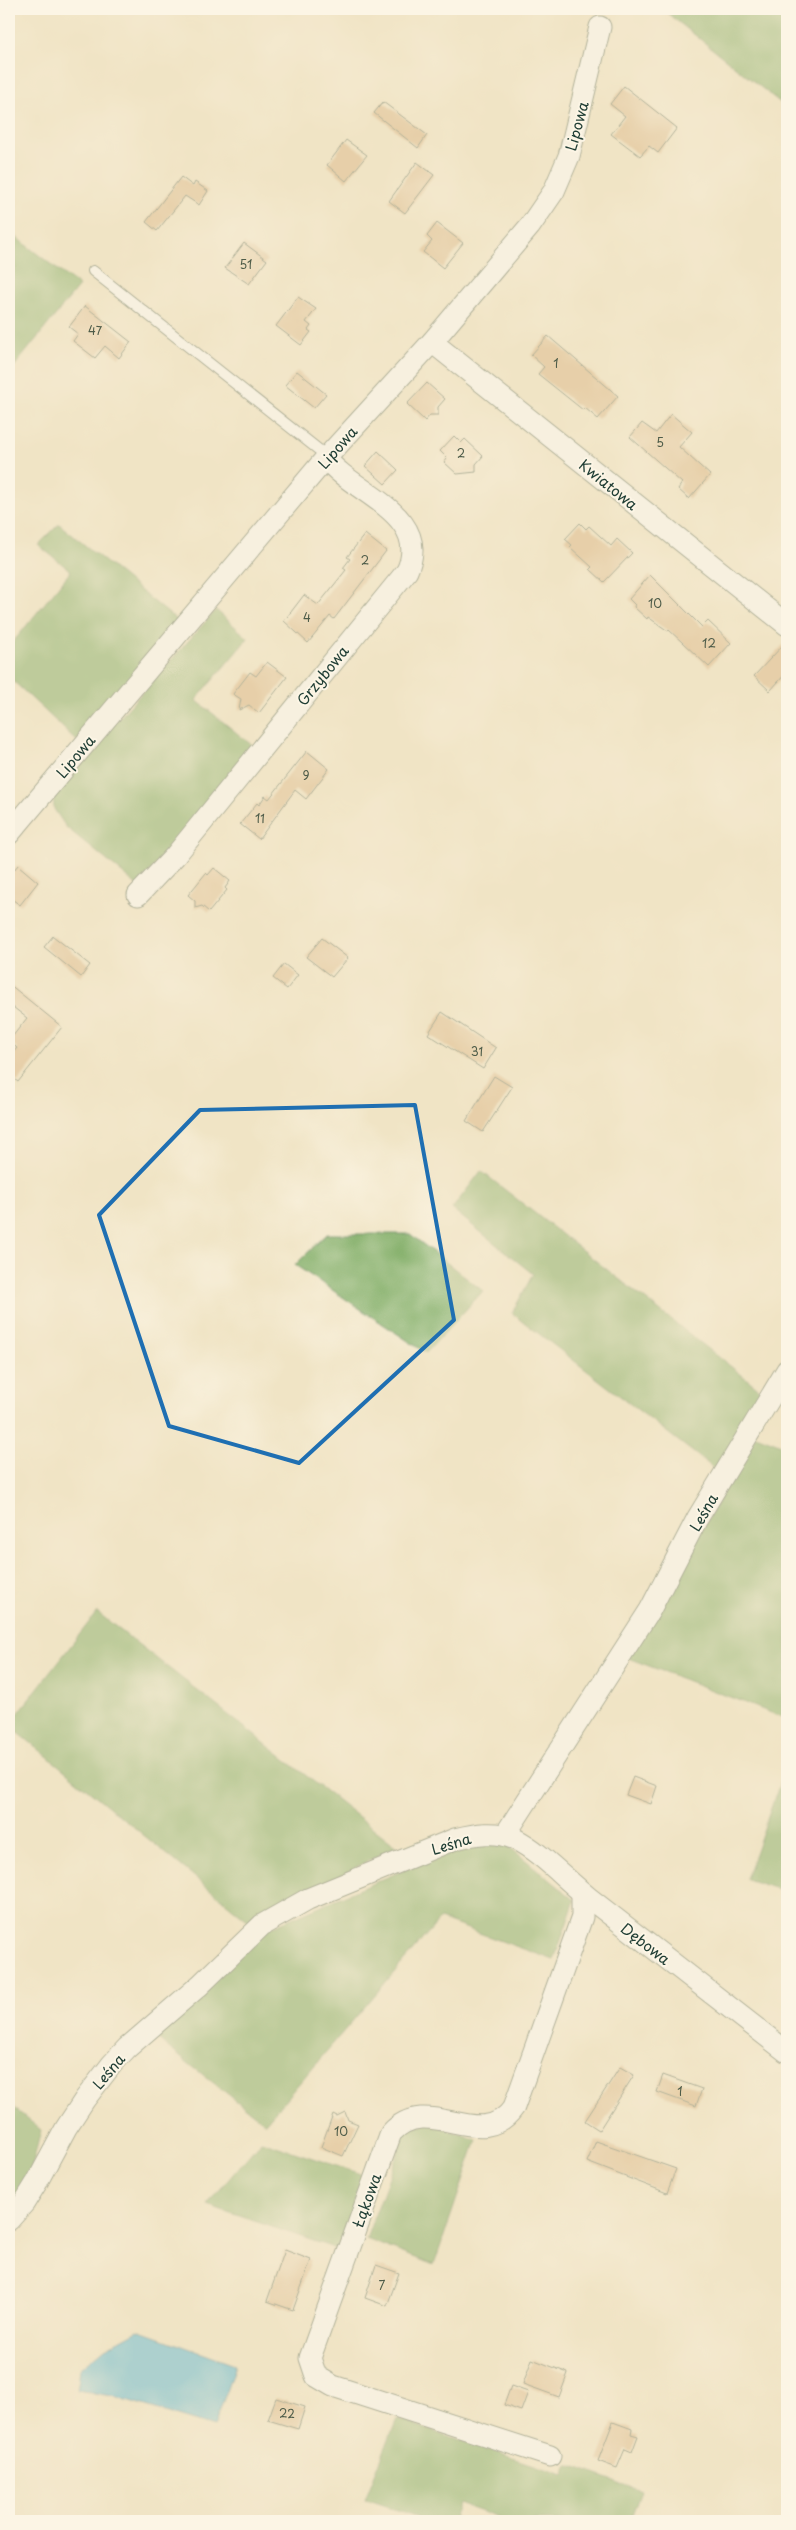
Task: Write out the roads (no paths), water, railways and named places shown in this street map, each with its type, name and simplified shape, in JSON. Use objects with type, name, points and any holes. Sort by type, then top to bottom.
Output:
[{"type":"street","name":"Lipowa","points":[[9,834],[326,458],[432,342],[516,245],[554,190],[569,156],[600,27]]},
{"type":"street","name":"Kwiatowa","points":[[432,342],[787,625]]},
{"type":"street","name":"Grzybowa","points":[[138,896],[175,856],[407,571],[411,562],[413,552],[411,541],[399,518],[373,496],[333,468],[326,458]]},
{"type":"street","name":"Leśna","points":[[9,2220],[24,2203],[41,2176],[66,2128],[85,2099],[112,2064],[127,2048],[200,1985],[262,1925],[308,1899],[455,1839],[488,1833],[505,1835],[650,1610],[697,1519],[787,1370]]},
{"type":"street","name":"Dębowa","points":[[505,1835],[524,1844],[582,1893],[787,2052]]},
{"type":"street","name":"Łąkowa","points":[[550,2456],[333,2386],[316,2376],[310,2358],[390,2133],[400,2124],[419,2117],[478,2127],[494,2124],[508,2116],[514,2107],[582,1917],[582,1893]]},
{"type":"lane","points":[[93,271],[320,450],[326,458]]},
{"type":"water","points":[[138,2330],[235,2365],[214,2427],[117,2397],[77,2390],[80,2369],[105,2348]]}]
